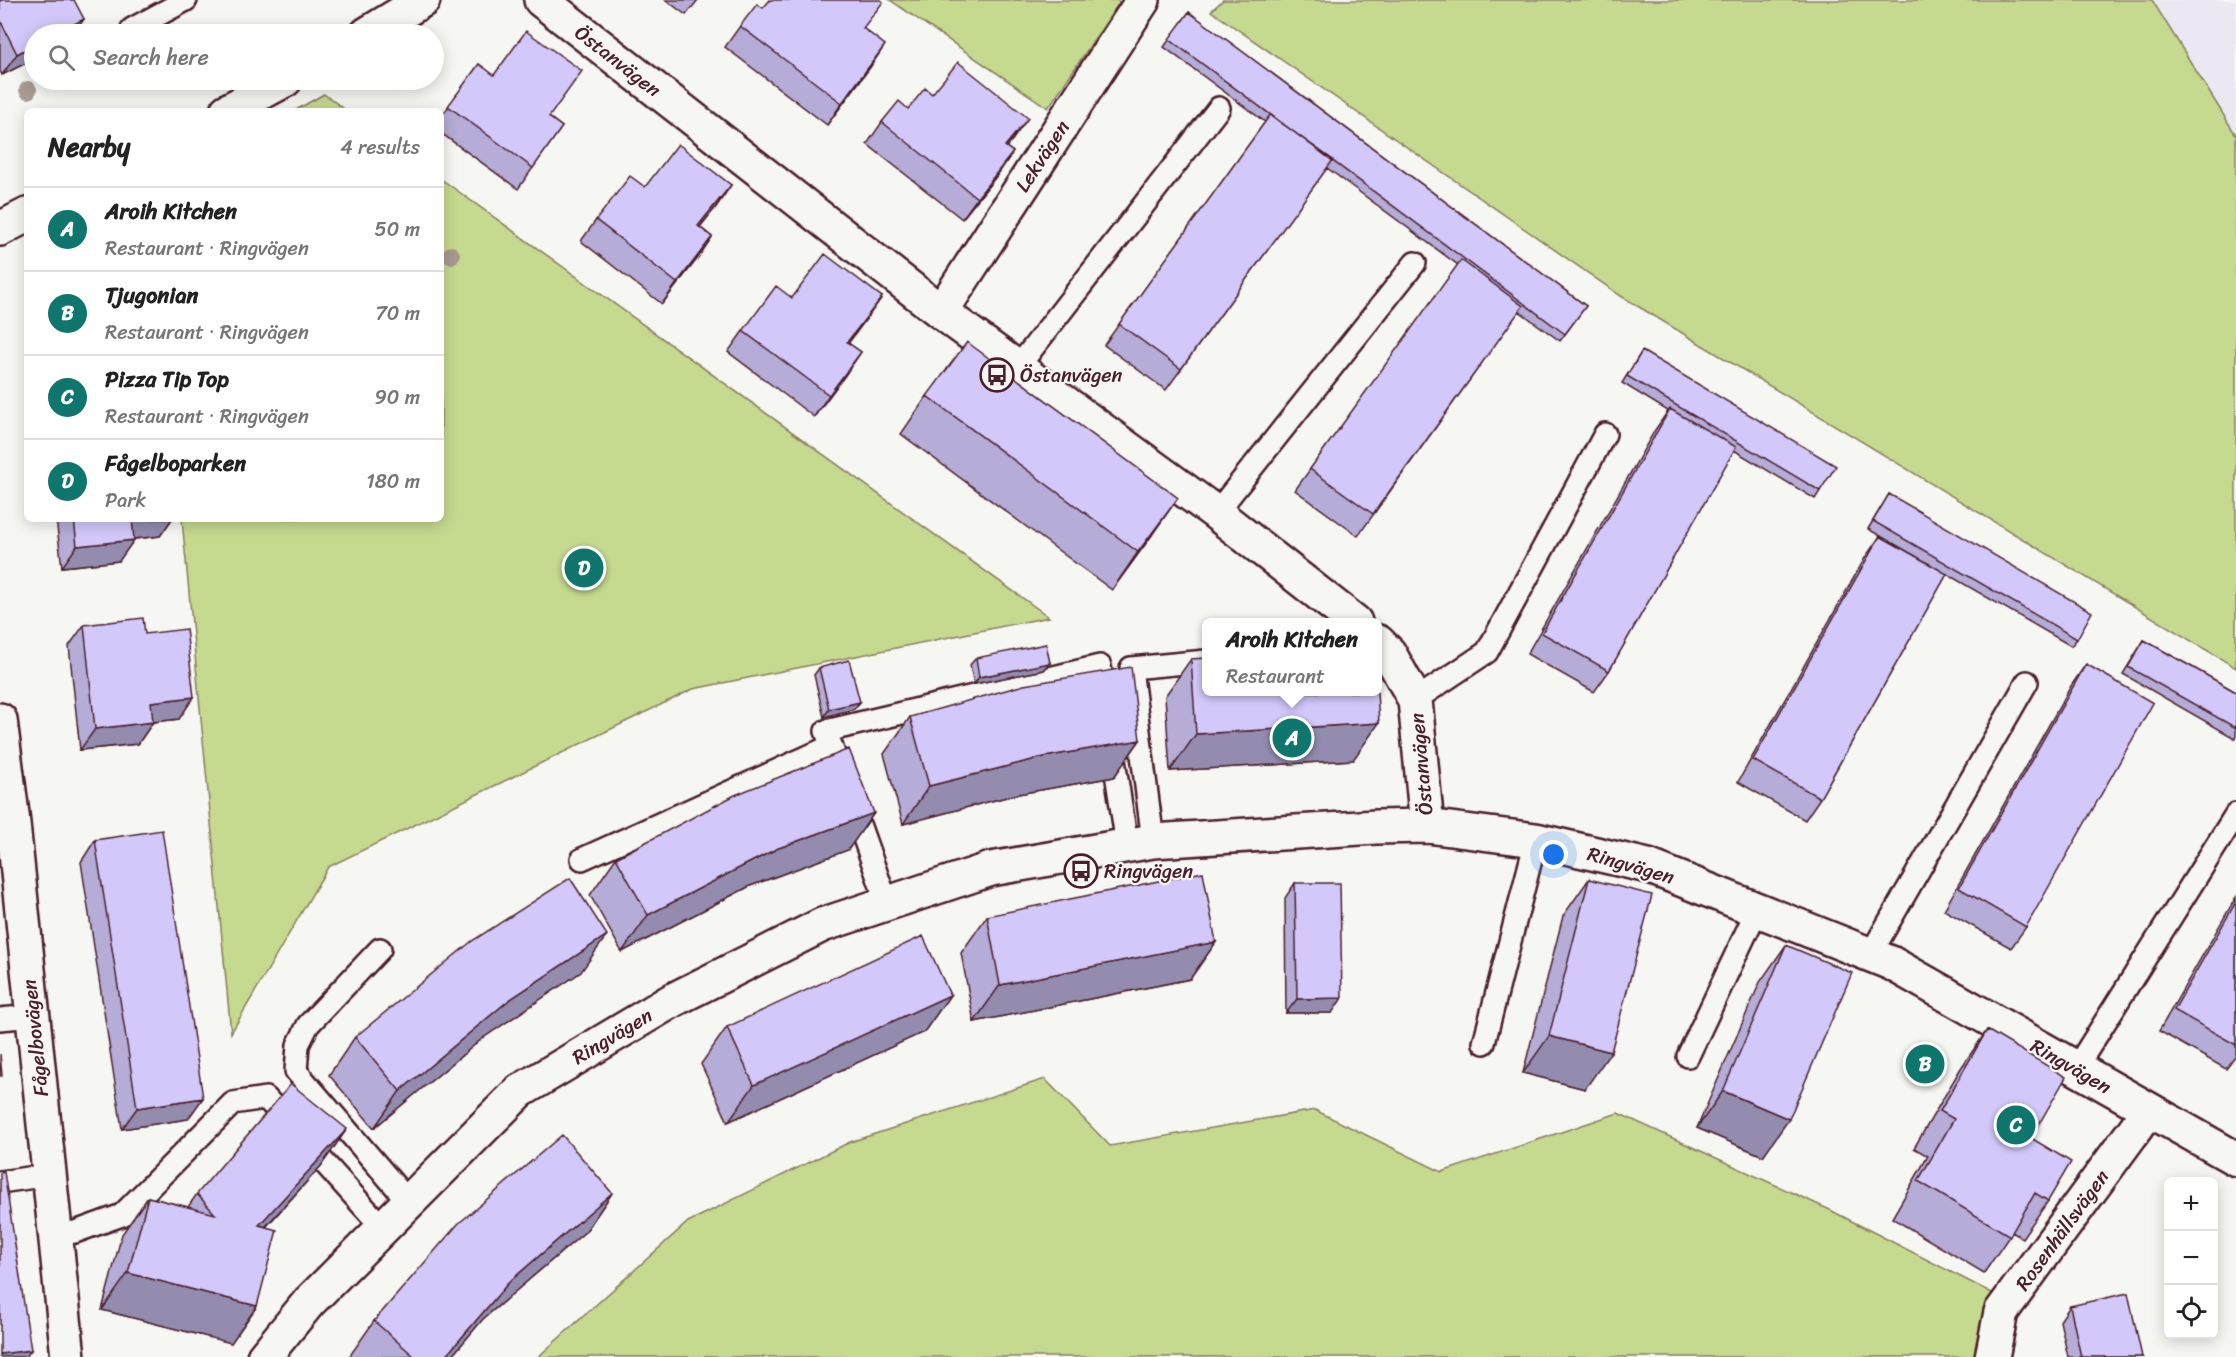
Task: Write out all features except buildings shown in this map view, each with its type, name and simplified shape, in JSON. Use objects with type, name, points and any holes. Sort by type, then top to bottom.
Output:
[{"type":"street","points":[[384,24],[423,0]]},
{"type":"street","name":"Östanvägen","points":[[541,0],[940,312],[1216,513],[1350,618]]},
{"type":"street","name":"Lekvägen","points":[[940,312],[1143,0]]},
{"type":"street","points":[[233,108],[266,90]]},
{"type":"street","points":[[0,229],[24,217]]},
{"type":"street","name":"Östanvägen","points":[[1382,648],[1389,653],[1415,700],[1426,826]]},
{"type":"street","name":"Fågelbovägen","points":[[0,720],[8,861],[33,1016],[68,1357]]},
{"type":"street","name":"Ringvägen","points":[[264,1357],[309,1302],[520,1091],[673,1000],[822,925],[991,869],[1140,843],[1376,826],[1426,826],[1536,840],[1648,866],[1891,963],[2236,1159]]},
{"type":"street","name":"Rosenhällsvägen","points":[[1992,1357],[2001,1312],[2149,1110]]},
{"type":"lane","points":[[140,24],[186,0]]},
{"type":"lane","points":[[1018,367],[1219,108]]},
{"type":"lane","points":[[1216,513],[1415,263]]},
{"type":"lane","points":[[1415,700],[1487,652],[1605,434]]},
{"type":"lane","points":[[1140,843],[1131,668],[1202,661]]},
{"type":"lane","points":[[888,903],[826,731],[1100,666],[1140,843]]},
{"type":"lane","points":[[1870,955],[2027,682]]},
{"type":"lane","points":[[582,860],[831,746]]},
{"type":"lane","points":[[2076,1068],[2236,814]]},
{"type":"lane","points":[[1484,1043],[1536,840]]},
{"type":"lane","points":[[1688,1056],[1758,910]]},
{"type":"lane","points":[[380,949],[308,1025],[298,1045],[297,1071],[408,1201]]},
{"type":"lane","points":[[0,1019],[33,1016]]},
{"type":"lane","points":[[55,1234],[75,1232],[122,1215],[233,1103],[266,1098],[382,1227]]},
{"type":"lane","points":[[0,1182],[49,1175]]},
{"type":"shaded area","points":[[2152,0],[2236,0],[2236,135]]},
{"type":"green space","points":[[890,0],[1118,0],[1119,3],[1048,108]]},
{"type":"green space","points":[[1223,0],[2152,0],[2236,135],[2236,668],[1621,296],[1211,11]]},
{"type":"green space","points":[[324,94],[343,108],[299,108]]},
{"type":"green space","points":[[444,181],[1049,617],[693,689],[328,867],[231,1033],[182,522],[444,522]]},
{"type":"green space","points":[[1045,1079],[1110,1146],[1315,1110],[1442,1172],[1618,1113],[1830,1210],[1992,1293],[1974,1357],[538,1357],[688,1222],[850,1142]]},
{"type":"place","name":"Östanvägen","points":[[997,375]]},
{"type":"place","name":"Fågelboparken","points":[[584,568]]},
{"type":"place","name":"Aroih Kitchen","points":[[1292,738]]},
{"type":"place","name":"Ringvägen","points":[[1081,871]]},
{"type":"place","name":"Tjugonian","points":[[1925,1064]]},
{"type":"place","name":"Pizza Tip Top","points":[[2016,1125]]}]
